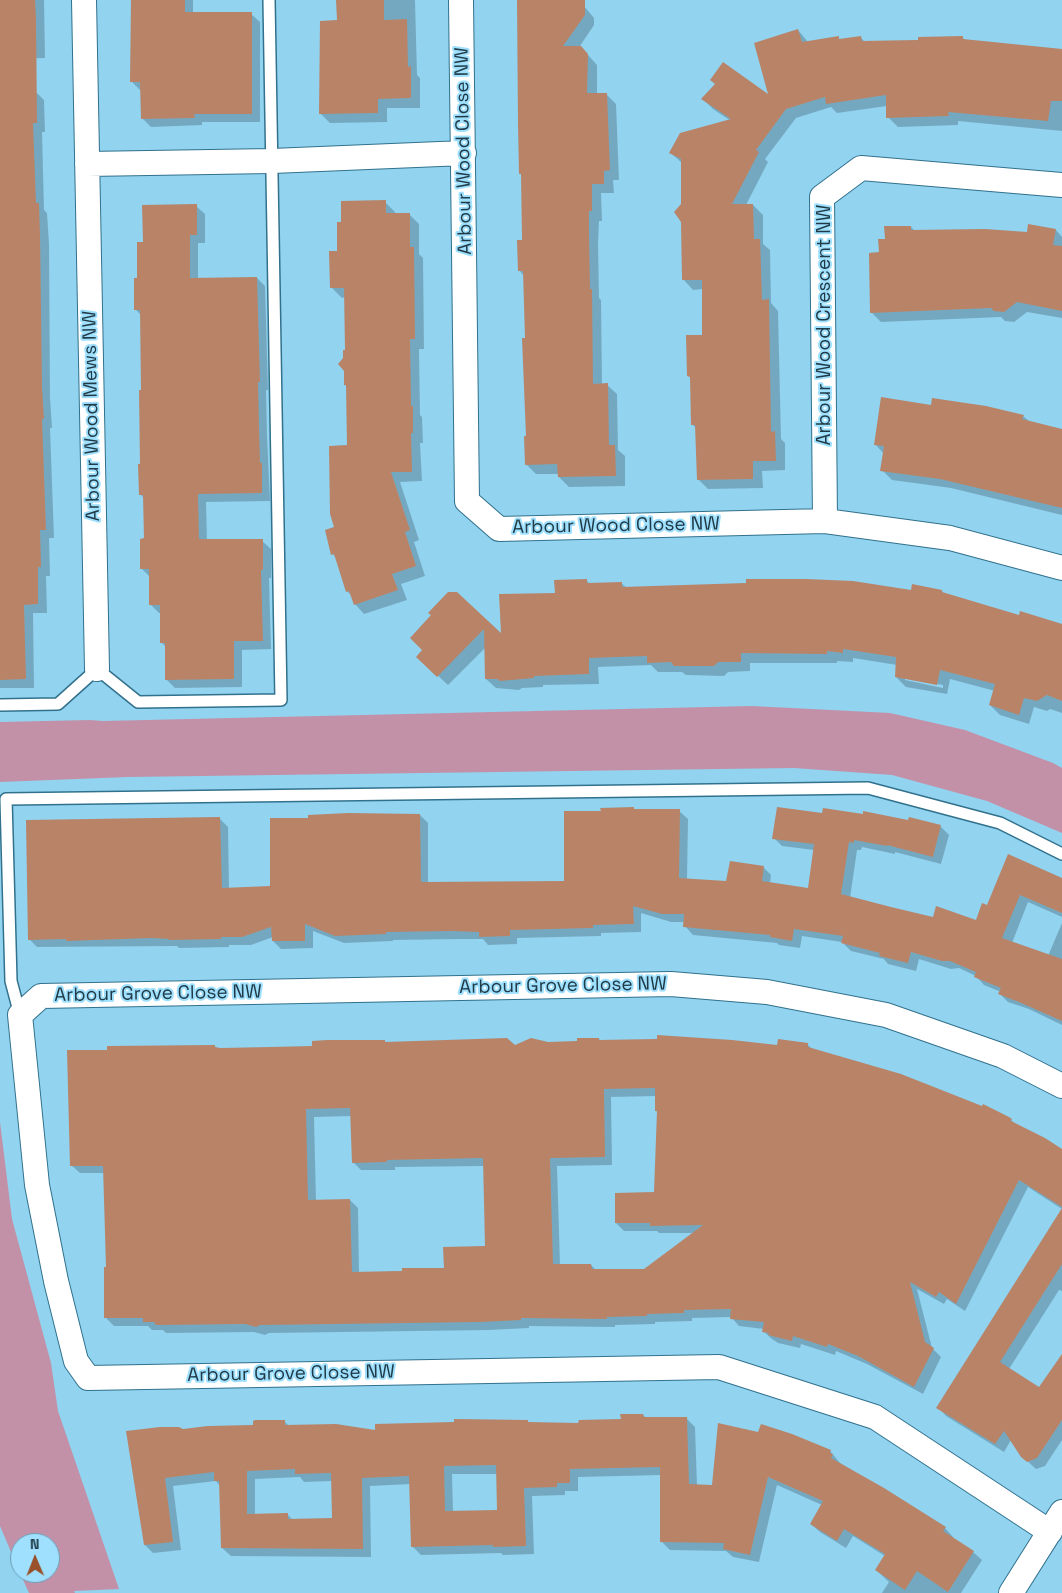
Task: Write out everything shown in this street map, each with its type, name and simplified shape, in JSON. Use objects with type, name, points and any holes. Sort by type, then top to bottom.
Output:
[{"type":"street","name":"Arbour Wood Mews NW","points":[[84,0],[97,668]]},
{"type":"street","name":"Arbour Wood Close NW","points":[[462,0],[467,502],[499,529],[826,521],[950,538],[1062,568]]},
{"type":"street","points":[[87,164],[464,153]]},
{"type":"street","name":"Arbour Wood Crescent NW","points":[[826,521],[822,197],[860,168],[1062,184]]},
{"type":"street","name":"Arbour Grove Close NW","points":[[1011,1593],[1056,1522],[875,1417],[719,1367],[88,1378],[76,1361],[56,1281],[37,1185],[20,1015],[42,996],[672,984],[767,992],[886,1014],[1003,1056],[1062,1086]]},
{"type":"lane","points":[[0,705],[58,704],[97,668],[138,702],[282,700],[269,0]]},
{"type":"lane","points":[[20,1015],[11,981],[6,799],[868,788],[1000,822],[1062,854]]},
{"type":"shaded area","points":[[752,706],[890,713],[965,730],[1053,763],[1062,768],[1062,833],[987,801],[892,775],[794,768],[128,777],[0,782],[0,722]]},
{"type":"shaded area","points":[[0,1122],[12,1219],[51,1363],[58,1411],[119,1589],[74,1591],[75,1593],[29,1593],[24,1583],[60,1583],[60,1533],[10,1533],[10,1550],[0,1526]]},
{"type":"building","points":[[0,0],[35,0],[37,123],[33,123],[36,203],[39,203],[40,234],[44,419],[42,419],[46,530],[40,530],[41,567],[38,567],[38,604],[24,605],[26,679],[0,680]]},
{"type":"building","points":[[131,0],[185,0],[185,12],[252,12],[252,114],[194,114],[195,118],[141,119],[140,82],[130,82]]},
{"type":"building","points":[[336,0],[384,0],[384,20],[407,19],[408,67],[411,66],[411,98],[378,99],[378,113],[319,114],[320,21],[337,20]]},
{"type":"building","points":[[517,0],[585,0],[585,15],[563,46],[581,46],[588,54],[587,93],[607,93],[610,170],[604,171],[604,184],[592,184],[592,211],[589,211],[590,289],[592,289],[593,384],[608,383],[609,445],[615,445],[616,476],[558,477],[557,464],[525,465],[524,436],[526,436],[522,338],[525,338],[523,271],[518,271],[517,240],[522,240],[521,174],[519,174]]},
{"type":"building","points":[[798,29],[802,42],[839,36],[839,39],[861,36],[862,41],[918,40],[918,37],[963,36],[963,39],[1062,49],[1062,101],[1051,101],[1048,121],[948,112],[949,116],[886,118],[886,95],[826,104],[825,97],[786,109],[756,150],[759,152],[732,204],[753,204],[754,239],[760,239],[762,300],[769,299],[771,432],[775,431],[776,461],[753,461],[753,479],[697,480],[695,425],[691,425],[690,377],[687,376],[686,335],[702,335],[702,280],[682,280],[681,222],[674,212],[681,204],[681,159],[669,153],[680,133],[731,119],[701,99],[715,84],[710,80],[723,62],[768,94],[754,43]]},
{"type":"building","points":[[386,200],[386,213],[410,213],[410,247],[414,247],[415,339],[410,339],[411,406],[413,406],[413,433],[411,433],[412,472],[391,472],[410,530],[405,532],[416,566],[392,574],[398,590],[354,605],[349,591],[346,592],[334,554],[331,555],[325,530],[334,527],[330,514],[329,446],[347,445],[346,385],[344,385],[344,371],[338,364],[343,358],[343,350],[345,350],[344,288],[330,288],[329,251],[337,251],[337,222],[341,222],[341,201]]},
{"type":"building","points":[[197,204],[197,235],[190,235],[190,278],[257,277],[262,493],[198,494],[199,539],[263,539],[263,570],[261,570],[263,641],[234,641],[234,679],[165,680],[165,643],[160,643],[160,605],[149,605],[149,569],[140,569],[140,539],[144,538],[143,495],[139,495],[138,464],[140,464],[139,390],[141,390],[140,310],[134,310],[134,278],[137,278],[137,242],[143,242],[142,205]]},
{"type":"building","points":[[1028,224],[1056,229],[1053,245],[1062,246],[1062,311],[1017,302],[1004,312],[994,311],[991,308],[870,313],[869,253],[879,252],[878,239],[885,239],[884,226],[911,226],[911,230],[985,229],[1027,232]]},
{"type":"building","points":[[881,397],[931,405],[932,398],[986,406],[1024,415],[1022,419],[1062,429],[1062,508],[940,479],[880,471],[884,446],[874,445]]},
{"type":"building","points":[[587,579],[587,583],[622,582],[622,587],[746,583],[746,579],[806,579],[853,581],[911,590],[912,584],[942,590],[942,592],[1019,615],[1020,611],[1062,624],[1062,701],[1047,695],[1037,701],[1024,698],[1019,715],[989,705],[995,684],[940,670],[937,685],[895,677],[896,657],[843,649],[843,653],[827,651],[827,654],[741,653],[741,662],[718,662],[714,666],[674,666],[671,662],[647,663],[647,656],[589,658],[589,674],[534,676],[534,678],[500,681],[497,679],[485,679],[484,629],[437,677],[416,657],[422,650],[410,638],[431,615],[428,613],[448,592],[457,592],[501,633],[499,594],[555,593],[554,580]]},
{"type":"building","points":[[634,807],[634,809],[680,809],[679,878],[726,881],[730,861],[764,866],[762,881],[808,888],[814,844],[772,839],[777,807],[822,813],[823,808],[863,814],[863,811],[908,820],[909,817],[941,825],[933,857],[887,845],[854,840],[854,843],[849,842],[841,894],[891,907],[933,917],[936,906],[976,920],[982,903],[987,905],[1008,854],[1062,878],[1062,913],[1020,895],[1002,938],[1062,959],[1062,1021],[998,994],[1001,988],[974,977],[976,972],[950,961],[942,961],[911,952],[908,963],[879,956],[880,953],[841,943],[843,936],[794,929],[792,941],[770,937],[770,935],[683,927],[684,914],[662,914],[633,906],[634,924],[593,925],[593,928],[510,930],[510,936],[479,937],[479,932],[452,931],[386,932],[386,934],[335,936],[305,924],[305,941],[272,941],[271,927],[242,937],[221,937],[221,939],[28,940],[26,820],[220,817],[222,888],[270,886],[270,818],[308,818],[308,815],[348,813],[420,814],[421,882],[564,881],[564,811],[601,811],[600,808]]},
{"type":"building","points":[[657,1035],[777,1045],[778,1039],[808,1043],[808,1047],[901,1074],[982,1106],[983,1104],[1009,1117],[1012,1119],[1011,1121],[1062,1149],[1062,1207],[1019,1180],[956,1304],[939,1292],[936,1297],[910,1282],[925,1342],[934,1348],[914,1387],[858,1356],[828,1344],[827,1347],[793,1336],[792,1341],[768,1335],[769,1333],[762,1332],[764,1322],[730,1319],[731,1309],[684,1310],[684,1313],[607,1317],[607,1319],[521,1318],[521,1320],[480,1322],[260,1325],[256,1327],[245,1324],[156,1325],[154,1322],[143,1322],[143,1318],[104,1318],[104,1267],[106,1267],[103,1166],[70,1166],[67,1050],[107,1050],[107,1046],[215,1045],[215,1047],[220,1048],[312,1046],[312,1041],[327,1040],[385,1040],[385,1042],[507,1038],[515,1045],[531,1038],[548,1042],[577,1041],[577,1038],[599,1038],[599,1040],[657,1039]],"holes":[[[655,1088],[655,1111],[657,1111],[654,1192],[615,1193],[615,1223],[650,1223],[650,1226],[703,1225],[644,1269],[592,1269],[591,1264],[553,1264],[550,1158],[605,1157],[604,1089]],[[350,1108],[352,1163],[387,1162],[387,1160],[483,1158],[485,1246],[443,1247],[444,1268],[402,1268],[402,1271],[352,1272],[350,1199],[308,1200],[306,1109]]]},
{"type":"building","points":[[1062,1208],[1062,1264],[1000,1362],[1039,1387],[1062,1354],[1062,1420],[1037,1458],[1027,1462],[1021,1457],[1004,1431],[995,1444],[936,1408]]},
{"type":"building","points":[[620,1414],[643,1414],[644,1417],[687,1417],[689,1484],[712,1485],[718,1423],[758,1432],[761,1424],[792,1434],[831,1450],[830,1453],[833,1454],[831,1458],[884,1488],[946,1527],[943,1531],[974,1551],[948,1592],[917,1571],[905,1590],[875,1570],[885,1554],[844,1529],[837,1541],[810,1524],[823,1501],[768,1477],[750,1555],[723,1549],[724,1543],[660,1542],[660,1467],[570,1469],[570,1483],[557,1483],[557,1487],[524,1488],[526,1546],[493,1547],[493,1545],[411,1547],[409,1476],[362,1478],[363,1549],[221,1548],[219,1481],[214,1481],[214,1472],[165,1478],[173,1542],[144,1545],[126,1431],[160,1427],[179,1427],[183,1429],[208,1426],[253,1425],[255,1420],[285,1420],[285,1425],[336,1424],[375,1430],[375,1424],[454,1422],[454,1419],[578,1423],[579,1420],[621,1419]],"holes":[[[496,1465],[497,1510],[445,1511],[444,1466]],[[295,1469],[295,1474],[331,1473],[332,1518],[288,1519],[288,1513],[247,1514],[247,1471]]]}]
